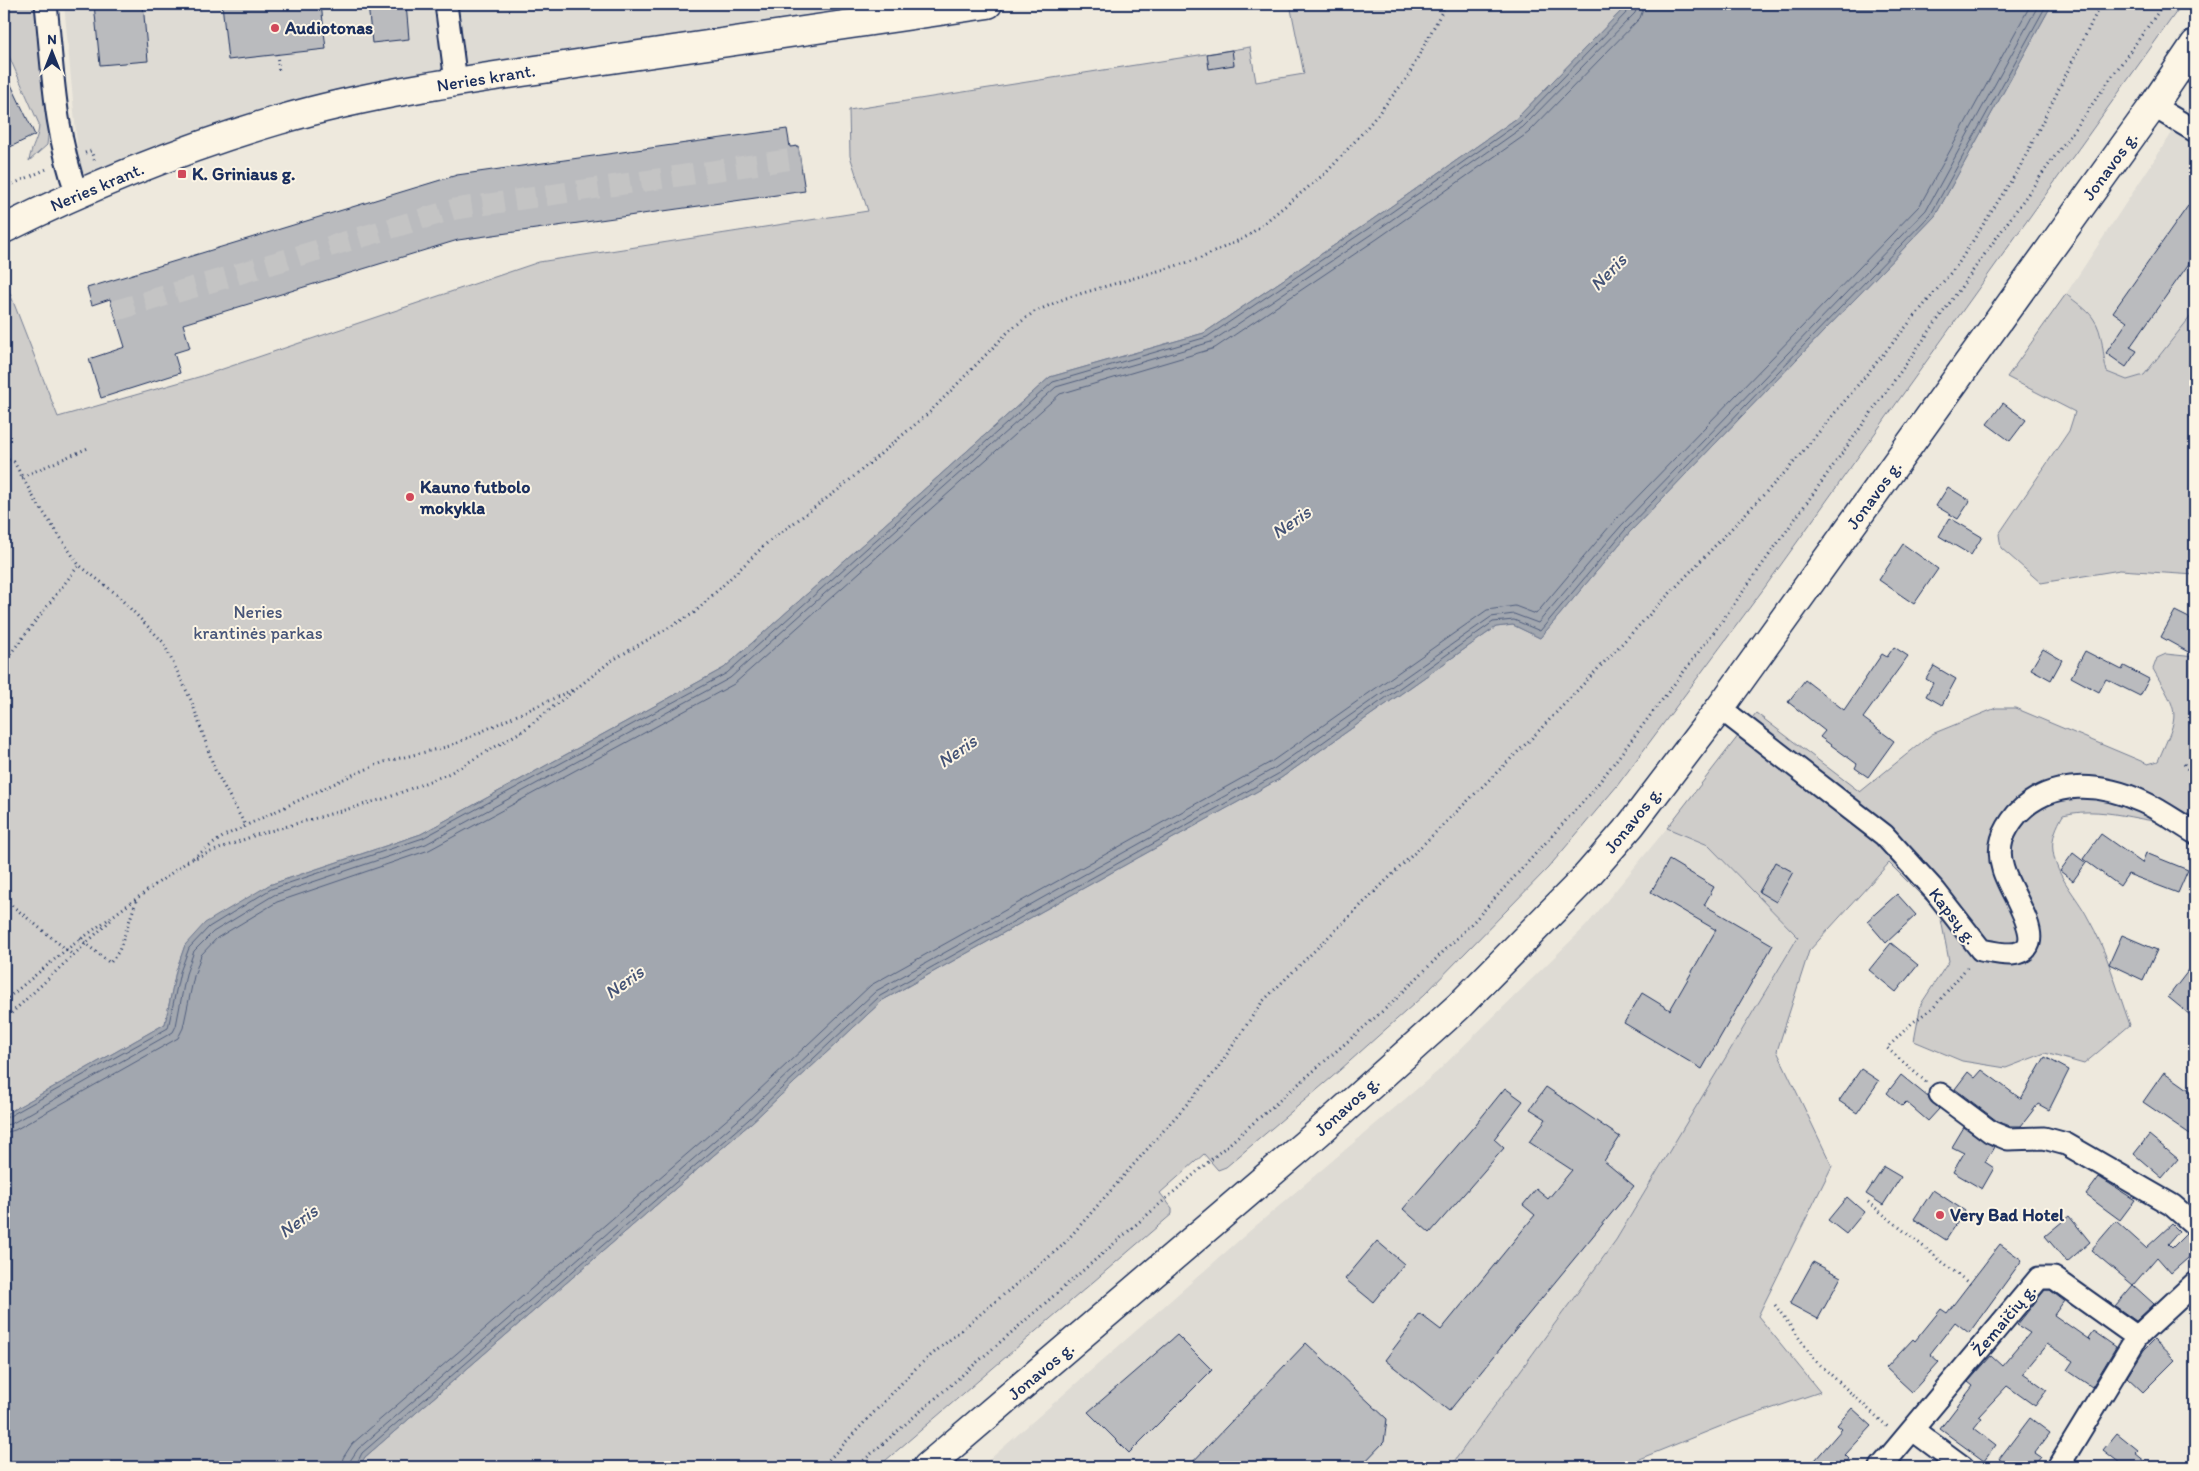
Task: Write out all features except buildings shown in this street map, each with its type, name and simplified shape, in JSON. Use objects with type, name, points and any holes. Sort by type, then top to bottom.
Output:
[{"type":"main road","name":"Neries krant.","points":[[4,229],[77,194],[170,157],[279,120],[364,99],[456,82],[988,4]]},
{"type":"main road","name":"Jonavos g.","points":[[927,1467],[1270,1175],[1458,1008],[1584,879],[1636,817],[1720,708],[2153,106],[2195,44]]},
{"type":"street","points":[[46,4],[58,127],[65,161],[77,194]]},
{"type":"street","points":[[446,4],[456,82]]},
{"type":"street","points":[[2153,106],[2195,131]]},
{"type":"street","name":"Kapsų g.","points":[[1720,708],[1884,835],[1935,891],[1980,950],[2012,954],[2024,951],[2029,944],[2029,931],[2002,869],[2000,847],[2005,828],[2024,807],[2050,791],[2080,785],[2123,793],[2145,803],[2195,832]]},
{"type":"street","points":[[1940,1094],[1991,1132],[2008,1139],[2044,1138],[2066,1144],[2172,1205],[2195,1225]]},
{"type":"street","name":"Žemaičių g.","points":[[1881,1467],[2039,1278],[2054,1278],[2137,1337]]},
{"type":"street","points":[[2058,1467],[2137,1337],[2195,1283]]},
{"type":"street","points":[[1908,1435],[1964,1467]]},
{"type":"path","points":[[187,862],[256,834],[387,798],[450,772],[524,730],[611,661],[694,613],[767,543],[838,490],[931,411],[1010,330],[1034,312],[1066,298],[1199,259],[1248,236],[1327,172],[1365,130],[1407,78],[1446,4]]},
{"type":"path","points":[[822,1467],[917,1367],[1062,1246],[1215,1072],[1262,1002],[1532,738],[1790,467],[1958,264],[2020,167],[2101,4]]},
{"type":"path","points":[[856,1467],[1392,1003],[1475,920],[1591,793],[1720,624],[2164,4]]},
{"type":"path","points":[[277,54],[279,72]]},
{"type":"path","points":[[22,477],[88,448]]},
{"type":"path","points":[[4,458],[14,462],[35,500],[79,565],[115,593],[163,642],[192,702],[215,770],[245,826]]},
{"type":"path","points":[[4,662],[79,565]]},
{"type":"path","points":[[4,1001],[66,950],[224,836],[350,776],[384,762],[450,746],[577,688]]},
{"type":"path","points":[[2184,764],[2195,779]]},
{"type":"path","points":[[80,940],[110,963],[119,951],[138,898]]},
{"type":"path","points":[[4,899],[73,955]]},
{"type":"path","points":[[4,1020],[122,910]]},
{"type":"path","points":[[1940,1094],[1887,1048],[1912,1023],[1934,1007],[1980,950]]},
{"type":"path","points":[[1868,1202],[1971,1285]]},
{"type":"path","points":[[1775,1305],[1816,1361],[1908,1435]]},
{"type":"shaded area","points":[[64,4],[874,4],[418,73],[312,96],[218,124],[80,176]]},
{"type":"shaded area","points":[[2195,98],[2195,311],[2144,375],[2127,380],[2107,372],[2102,357],[2101,335],[2094,319],[2066,294]]},
{"type":"shaded area","points":[[1667,828],[1708,845],[1798,937],[1616,1240],[1450,1467],[981,1467],[1252,1229],[1438,1071],[1586,926]]},
{"type":"green space","points":[[4,4],[36,4],[49,127],[47,145],[29,161],[38,134],[39,124],[4,45]]},
{"type":"green space","name":"Neries krantinės parkas","points":[[1290,4],[1628,4],[1517,118],[1366,224],[1204,333],[1050,377],[724,668],[421,834],[269,885],[185,945],[176,971],[165,1024],[4,1115],[4,278],[58,417],[202,376],[539,262],[868,211],[850,156],[849,110],[1250,47],[1256,82],[1304,74]]},
{"type":"green space","points":[[2052,4],[2182,4],[1765,587],[1617,786],[1548,868],[1424,995],[1331,1078],[1226,1167],[1218,1170],[1204,1154],[1160,1193],[1172,1208],[1172,1214],[878,1467],[359,1467],[365,1457],[751,1123],[883,1000],[1281,778],[1496,627],[1513,625],[1540,638],[1629,533],[1935,216]]},
{"type":"green space","points":[[2066,294],[2088,312],[2097,324],[2107,372],[2127,380],[2144,375],[2195,311],[2195,575],[2120,570],[2041,583],[2001,548],[1999,534],[2069,431],[2075,412],[2007,377]]},
{"type":"green space","points":[[2166,654],[2195,657],[2195,821],[2163,822],[2115,814],[2081,812],[2063,815],[2054,837],[2053,851],[2058,869],[2101,944],[2130,1025],[2084,1064],[2045,1053],[2006,1068],[1962,1061],[1914,1041],[1921,1004],[1949,961],[1940,914],[1889,863],[1809,951],[1777,1051],[1832,1166],[1758,1316],[1820,1392],[1729,1423],[1619,1467],[1450,1467],[1616,1240],[1798,937],[1708,845],[1667,828],[1756,713],[1860,792],[1932,734],[1996,708],[2015,708],[2148,764],[2158,761],[2173,722],[2172,706],[2153,669],[2157,658]]},
{"type":"water","name":"Neris","points":[[1628,4],[2052,4],[1935,216],[1629,533],[1540,638],[1513,625],[1496,627],[1281,778],[883,1000],[751,1123],[365,1457],[359,1467],[4,1467],[4,1115],[165,1024],[176,971],[185,945],[205,923],[269,885],[421,834],[724,668],[1050,377],[1204,333],[1366,224],[1517,118]]},
{"type":"tunnel","points":[[114,311],[455,209],[800,158]]},
{"type":"place","name":"Audiotonas","points":[[275,28]]},
{"type":"place","name":"K. Griniaus g.","points":[[182,174]]},
{"type":"place","name":"Kauno futbolo mokykla","points":[[410,497]]},
{"type":"place","name":"Very Bad Hotel","points":[[1940,1215]]}]
